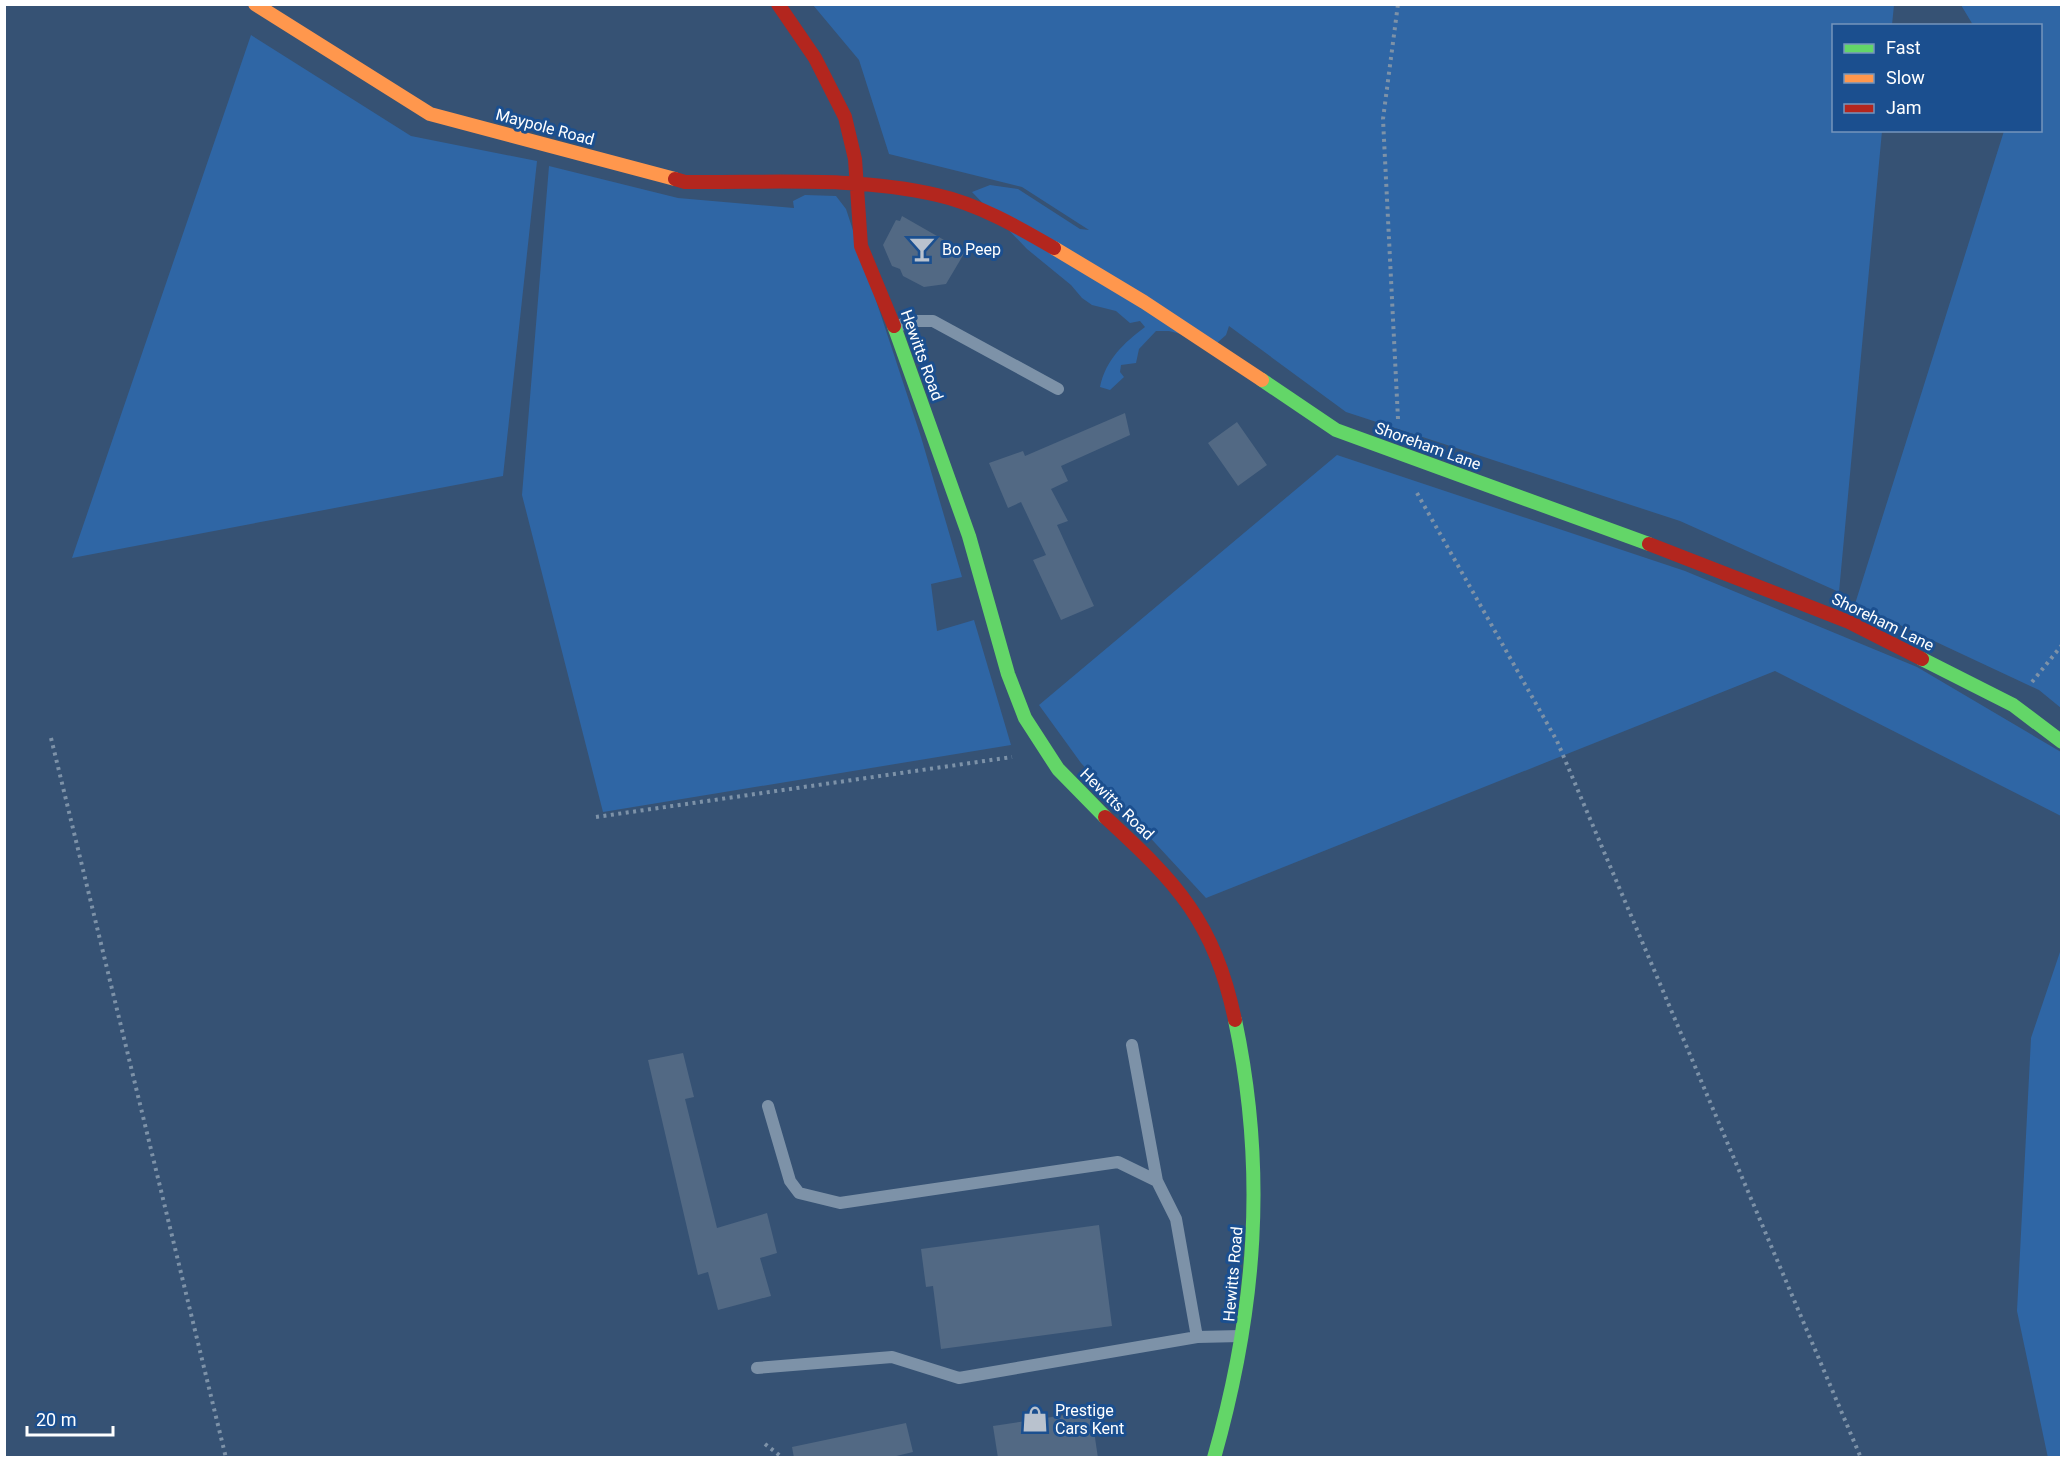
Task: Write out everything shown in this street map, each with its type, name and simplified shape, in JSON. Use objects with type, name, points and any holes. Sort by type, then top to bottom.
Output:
[{"type":"street","name":"Maypole Road","points":[[255,4],[430,114],[685,182],[856,184]]},
{"type":"street","name":"Hewitts Road","points":[[778,4],[803,37],[840,105],[852,142],[861,245],[895,327],[975,554],[1025,719],[1045,752],[1065,776],[1150,859],[1189,902],[1212,944],[1223,976],[1242,1054],[1251,1131],[1253,1260],[1244,1336],[1232,1398],[1214,1458]]},
{"type":"street","name":"Shoreham Lane","points":[[856,184],[884,185],[939,195],[984,211],[1032,235],[1144,302],[1336,430],[1676,554],[1849,622],[2013,705],[2061,742]]},
{"type":"lane","points":[[895,327],[912,321],[933,321],[1058,389]]},
{"type":"lane","points":[[1132,1045],[1157,1180],[1176,1219],[1197,1337]]},
{"type":"lane","points":[[768,1106],[790,1181],[799,1193],[840,1203],[1118,1162],[1157,1180]]},
{"type":"lane","points":[[757,1368],[892,1357],[959,1378],[1197,1337],[1226,1334],[1244,1336]]},
{"type":"path","points":[[1398,4],[1383,119],[1399,453]]},
{"type":"path","points":[[1416,490],[1557,741],[1861,1458]]},
{"type":"path","points":[[2013,705],[2061,645]]},
{"type":"path","points":[[51,738],[226,1458]]},
{"type":"path","points":[[596,817],[1045,752]]},
{"type":"path","points":[[765,1444],[783,1458]]},
{"type":"shaded area","points":[[813,5],[1894,5],[1892,24],[1832,24],[1832,132],[1882,132],[1839,592],[1680,521],[1346,412],[1229,326],[1226,335],[1217,343],[1169,331],[1156,331],[1139,349],[1136,363],[1121,365],[1120,372],[1124,377],[1110,390],[1100,387],[1107,368],[1117,352],[1145,327],[1140,321],[1130,323],[1116,311],[1092,305],[1082,298],[1071,285],[1027,249],[972,192],[990,185],[1018,189],[1080,229],[1089,230],[1022,187],[889,154],[859,60]]},
{"type":"shaded area","points":[[1961,5],[2061,5],[2061,708],[2039,690],[1855,604],[2004,132],[2042,132],[2042,24],[1972,24]]},
{"type":"shaded area","points":[[251,35],[411,136],[537,161],[503,476],[72,558]]},
{"type":"shaded area","points":[[549,166],[678,198],[794,208],[793,201],[805,195],[836,196],[846,209],[921,437],[962,577],[931,584],[937,631],[974,620],[1011,745],[603,812],[522,495]]},
{"type":"shaded area","points":[[1337,455],[1685,571],[1917,667],[2061,752],[2061,816],[1775,671],[1206,898],[1081,763],[1039,705]]},
{"type":"shaded area","points":[[2061,949],[2062,1457],[2048,1458],[2017,1311],[2031,1038]]},
{"type":"building","name":"Bo Peep","points":[[902,216],[965,252],[946,284],[924,287],[903,276],[900,269],[892,266],[883,245],[896,220],[900,221]]},
{"type":"building","points":[[1125,413],[1130,435],[1061,466],[1068,481],[1051,489],[1068,521],[1057,525],[1094,606],[1061,620],[1033,560],[1046,555],[1021,502],[1008,508],[989,463],[1023,451],[1025,456]]},
{"type":"building","points":[[1237,422],[1267,465],[1238,486],[1208,443]]},
{"type":"building","points":[[683,1053],[694,1097],[685,1099],[717,1228],[767,1213],[777,1253],[760,1258],[771,1296],[718,1310],[708,1272],[698,1275],[648,1060]]},
{"type":"building","points":[[1099,1225],[1112,1326],[941,1349],[933,1286],[926,1287],[921,1249]]},
{"type":"building","points":[[1091,1411],[1098,1458],[998,1458],[993,1426]]},
{"type":"building","points":[[906,1423],[913,1452],[888,1458],[794,1458],[792,1447]]},
{"type":"traffic: fast","points":[[894,326],[969,536],[1008,674],[1025,718],[1058,769],[1105,817]]},
{"type":"traffic: fast","points":[[1262,380],[1336,430],[1649,544]]},
{"type":"traffic: fast","points":[[1922,659],[2013,705],[2062,742]]},
{"type":"traffic: fast","points":[[1214,1458],[1240,1348],[1248,1294],[1252,1240],[1251,1131],[1245,1076],[1235,1020]]},
{"type":"traffic: slow","points":[[255,4],[430,114],[675,179]]},
{"type":"traffic: slow","points":[[1054,248],[1144,302],[1262,380]]},
{"type":"traffic: jam","points":[[778,4],[815,58],[845,117],[855,159],[861,246],[894,326]]},
{"type":"traffic: jam","points":[[675,179],[685,182],[844,183],[906,189],[968,204],[1012,224],[1054,248]]},
{"type":"traffic: jam","points":[[1649,544],[1849,622],[1922,659]]},
{"type":"traffic: jam","points":[[1105,817],[1153,863],[1189,906],[1216,956],[1235,1020]]},
{"type":"place","name":"Bo Peep","points":[[922,249]]},
{"type":"place","name":"Prestige Cars Kent","points":[[1035,1419]]}]
